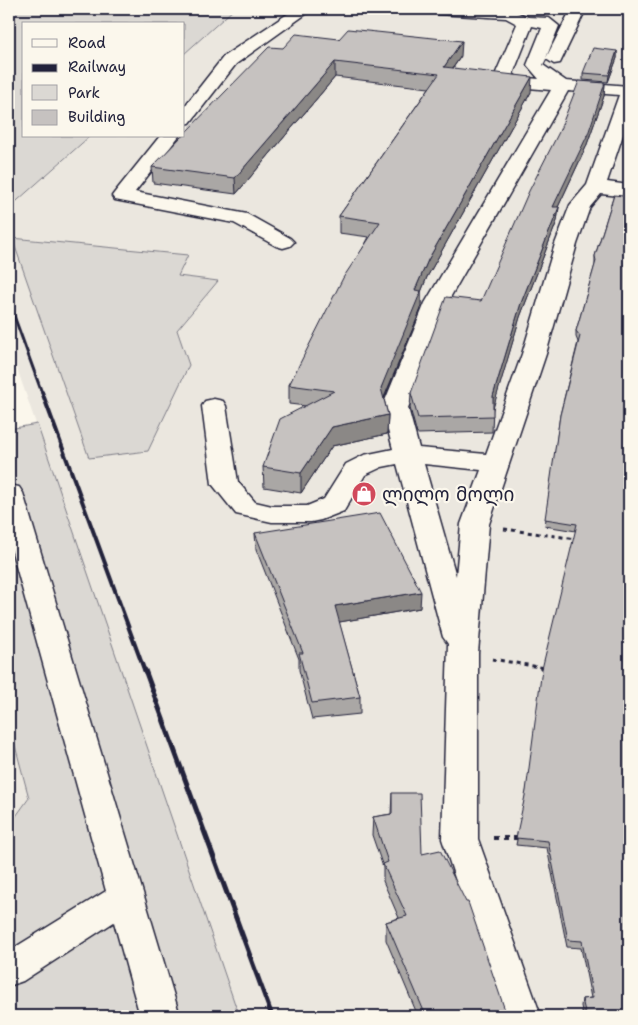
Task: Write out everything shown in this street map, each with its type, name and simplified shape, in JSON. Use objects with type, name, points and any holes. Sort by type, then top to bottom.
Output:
[{"type":"lane","points":[[185,118],[230,60],[305,9]]},
{"type":"lane","points":[[437,9],[537,17],[551,26],[535,66],[540,72],[562,86]]},
{"type":"lane","points":[[562,86],[550,71],[577,12],[583,9]]},
{"type":"lane","points":[[521,1016],[460,839],[462,653],[475,524],[534,354],[566,244],[580,205],[596,187],[629,91],[512,82],[504,75],[537,17]]},
{"type":"lane","points":[[462,653],[395,408],[436,303],[562,86]]},
{"type":"lane","points":[[168,138],[122,196],[240,218],[283,242]]},
{"type":"lane","points":[[596,187],[629,191]]},
{"type":"lane","points":[[214,406],[225,484],[246,508],[272,514],[311,514],[334,504],[355,470],[373,461],[408,455],[495,463]]},
{"type":"lane","points":[[9,493],[160,1016]]},
{"type":"lane","points":[[9,970],[126,896]]},
{"type":"path","points":[[475,524],[581,540]]},
{"type":"path","points":[[462,653],[551,669]]},
{"type":"path","points":[[460,839],[527,838]]},
{"type":"shaded area","name":"ლილო მოლი","points":[[234,9],[629,9],[629,1016],[239,1016],[9,345],[9,208],[88,138],[185,138],[185,53]],"holes":[[[12,238],[187,256],[177,276],[217,281],[177,330]]]},
{"type":"shaded area","points":[[9,723],[29,798],[9,826]]},
{"type":"green space","points":[[9,9],[234,9],[185,53],[185,22],[22,22],[22,138],[88,138],[9,208]]},
{"type":"green space","points":[[12,238],[188,255],[178,276],[218,281],[177,330],[189,365],[148,451],[89,458]]},
{"type":"green space","points":[[37,424],[239,1016],[9,1016],[9,826],[29,798],[9,723],[9,429]]},
{"type":"building","points":[[348,29],[462,41],[444,67],[532,77],[428,260],[415,290],[421,291],[381,388],[388,415],[332,427],[301,473],[263,467],[280,419],[334,391],[289,385],[343,278],[380,222],[339,216],[439,74],[335,62],[235,178],[152,167],[180,138],[185,138],[185,133],[269,47],[283,48],[296,34],[339,39]]},
{"type":"building","points":[[593,48],[617,51],[609,75],[583,73]]},
{"type":"building","points":[[579,81],[605,83],[588,134],[553,207],[559,207],[521,303],[493,396],[493,416],[418,418],[411,393],[446,297],[481,301],[529,191],[559,132]]},
{"type":"building","points":[[629,192],[629,1016],[586,1016],[582,999],[593,998],[582,941],[568,940],[548,841],[516,838],[526,791],[542,669],[577,524],[545,519],[560,415],[580,336],[576,331],[596,261],[595,256],[614,195],[623,196],[623,193]]},
{"type":"building","points":[[380,513],[421,592],[335,606],[360,697],[312,703],[299,653],[303,653],[255,533]]},
{"type":"building","points":[[392,793],[420,793],[422,854],[440,850],[466,902],[468,902],[507,1016],[426,1016],[386,922],[407,916],[383,864],[388,862],[373,817],[392,814]]},
{"type":"railway","points":[[9,302],[42,393]]},
{"type":"railway","points":[[42,392],[145,672]]},
{"type":"railway","points":[[145,670],[272,1016]]},
{"type":"place","name":"ლილო მოლი","points":[[364,494]]}]
